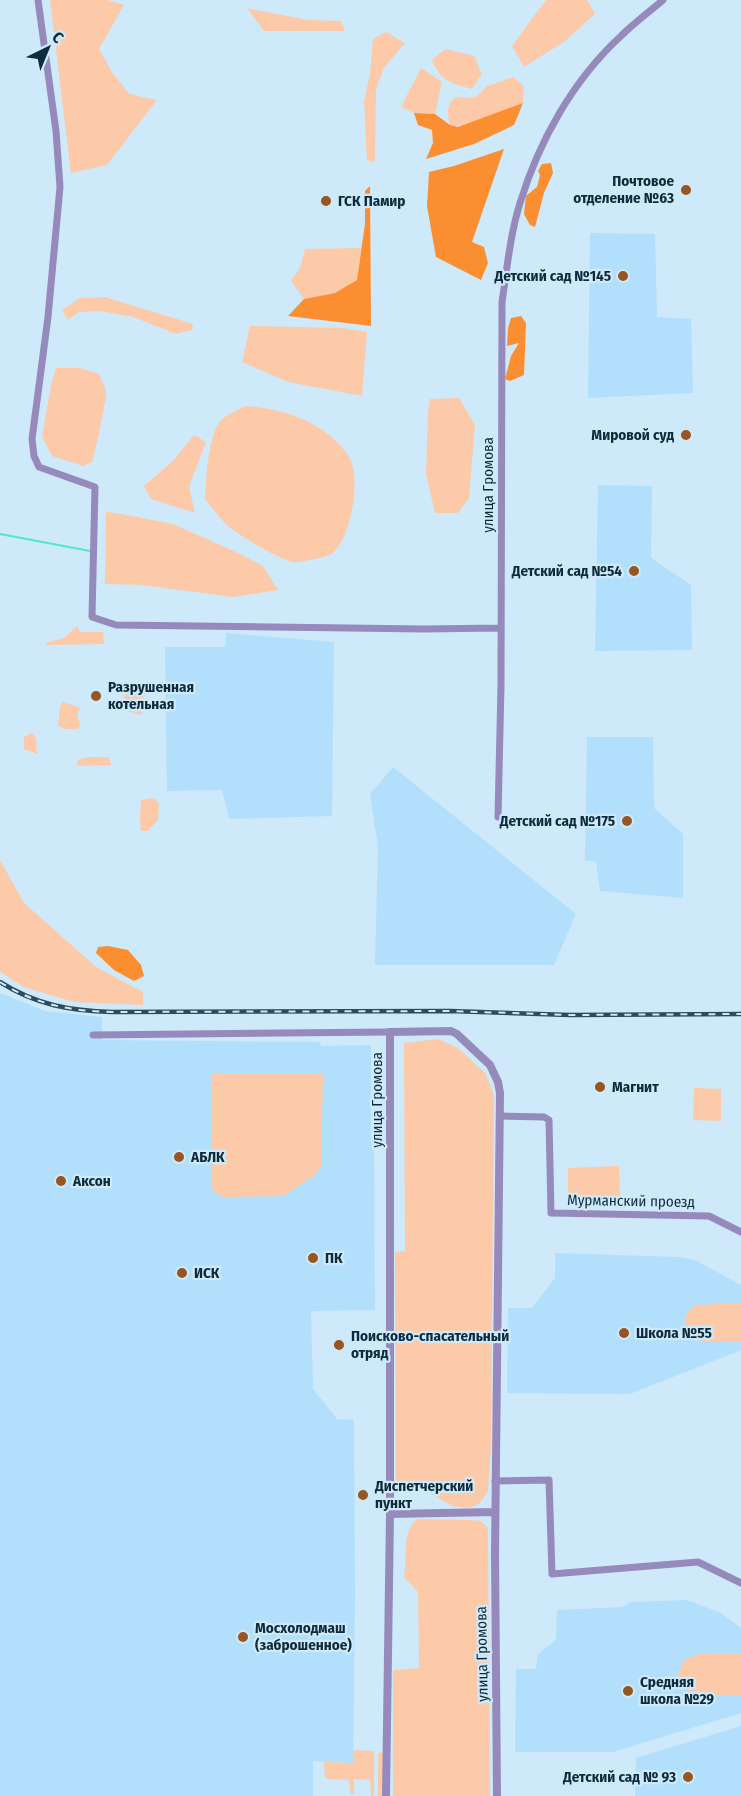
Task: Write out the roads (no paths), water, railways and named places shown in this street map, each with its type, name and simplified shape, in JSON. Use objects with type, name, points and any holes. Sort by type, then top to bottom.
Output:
[{"type":"street","points":[[38,0],[56,131],[60,187],[48,317],[32,439],[34,456],[39,467],[95,487],[92,617],[116,625],[500,628]]},
{"type":"street","name":"улица Громова","points":[[498,817],[501,741],[502,302],[510,246],[519,204],[536,158],[544,140],[568,101],[595,63],[620,36],[663,0]]},
{"type":"street","name":"улица Громова","points":[[386,1796],[390,1514],[390,1032],[451,1031],[490,1065],[500,1093],[495,1481],[497,1796]]},
{"type":"street","points":[[93,1035],[390,1032]]},
{"type":"street","name":"Мурманский проезд","points":[[500,1116],[544,1117],[549,1120],[551,1213],[710,1216],[741,1232]]},
{"type":"street","points":[[495,1481],[549,1480],[552,1574],[698,1562],[741,1583]]},
{"type":"street","points":[[390,1514],[495,1512]]},
{"type":"waterway","points":[[0,534],[90,551]]},
{"type":"railway","points":[[0,982],[27,996],[54,1005],[112,1012],[450,1011],[570,1015],[741,1014]]},
{"type":"place","name":"Почтовое отделение №63","points":[[686,190]]},
{"type":"place","name":"ГСК Памир","points":[[326,201]]},
{"type":"place","name":"Детский сад №145","points":[[623,276]]},
{"type":"place","name":"Мировой суд","points":[[686,435]]},
{"type":"place","name":"Детский сад №54","points":[[634,571]]},
{"type":"place","name":"Разрушенная котельная","points":[[96,696]]},
{"type":"place","name":"Детский сад №175","points":[[627,821]]},
{"type":"place","name":"Магнит","points":[[600,1087]]},
{"type":"place","name":"АБЛК","points":[[179,1157]]},
{"type":"place","name":"Аксон","points":[[61,1181]]},
{"type":"place","name":"ПК","points":[[313,1258]]},
{"type":"place","name":"ИСК","points":[[182,1273]]},
{"type":"place","name":"Школа №55","points":[[624,1333]]},
{"type":"place","name":"Поисково-спасательный отряд","points":[[339,1345]]},
{"type":"place","name":"Диспетчерский пункт","points":[[363,1495]]},
{"type":"place","name":"Мосхолодмаш (заброшенное)","points":[[243,1637]]},
{"type":"place","name":"Средняя школа №29","points":[[628,1691]]},
{"type":"place","name":"Детский сад № 93","points":[[688,1777]]}]
